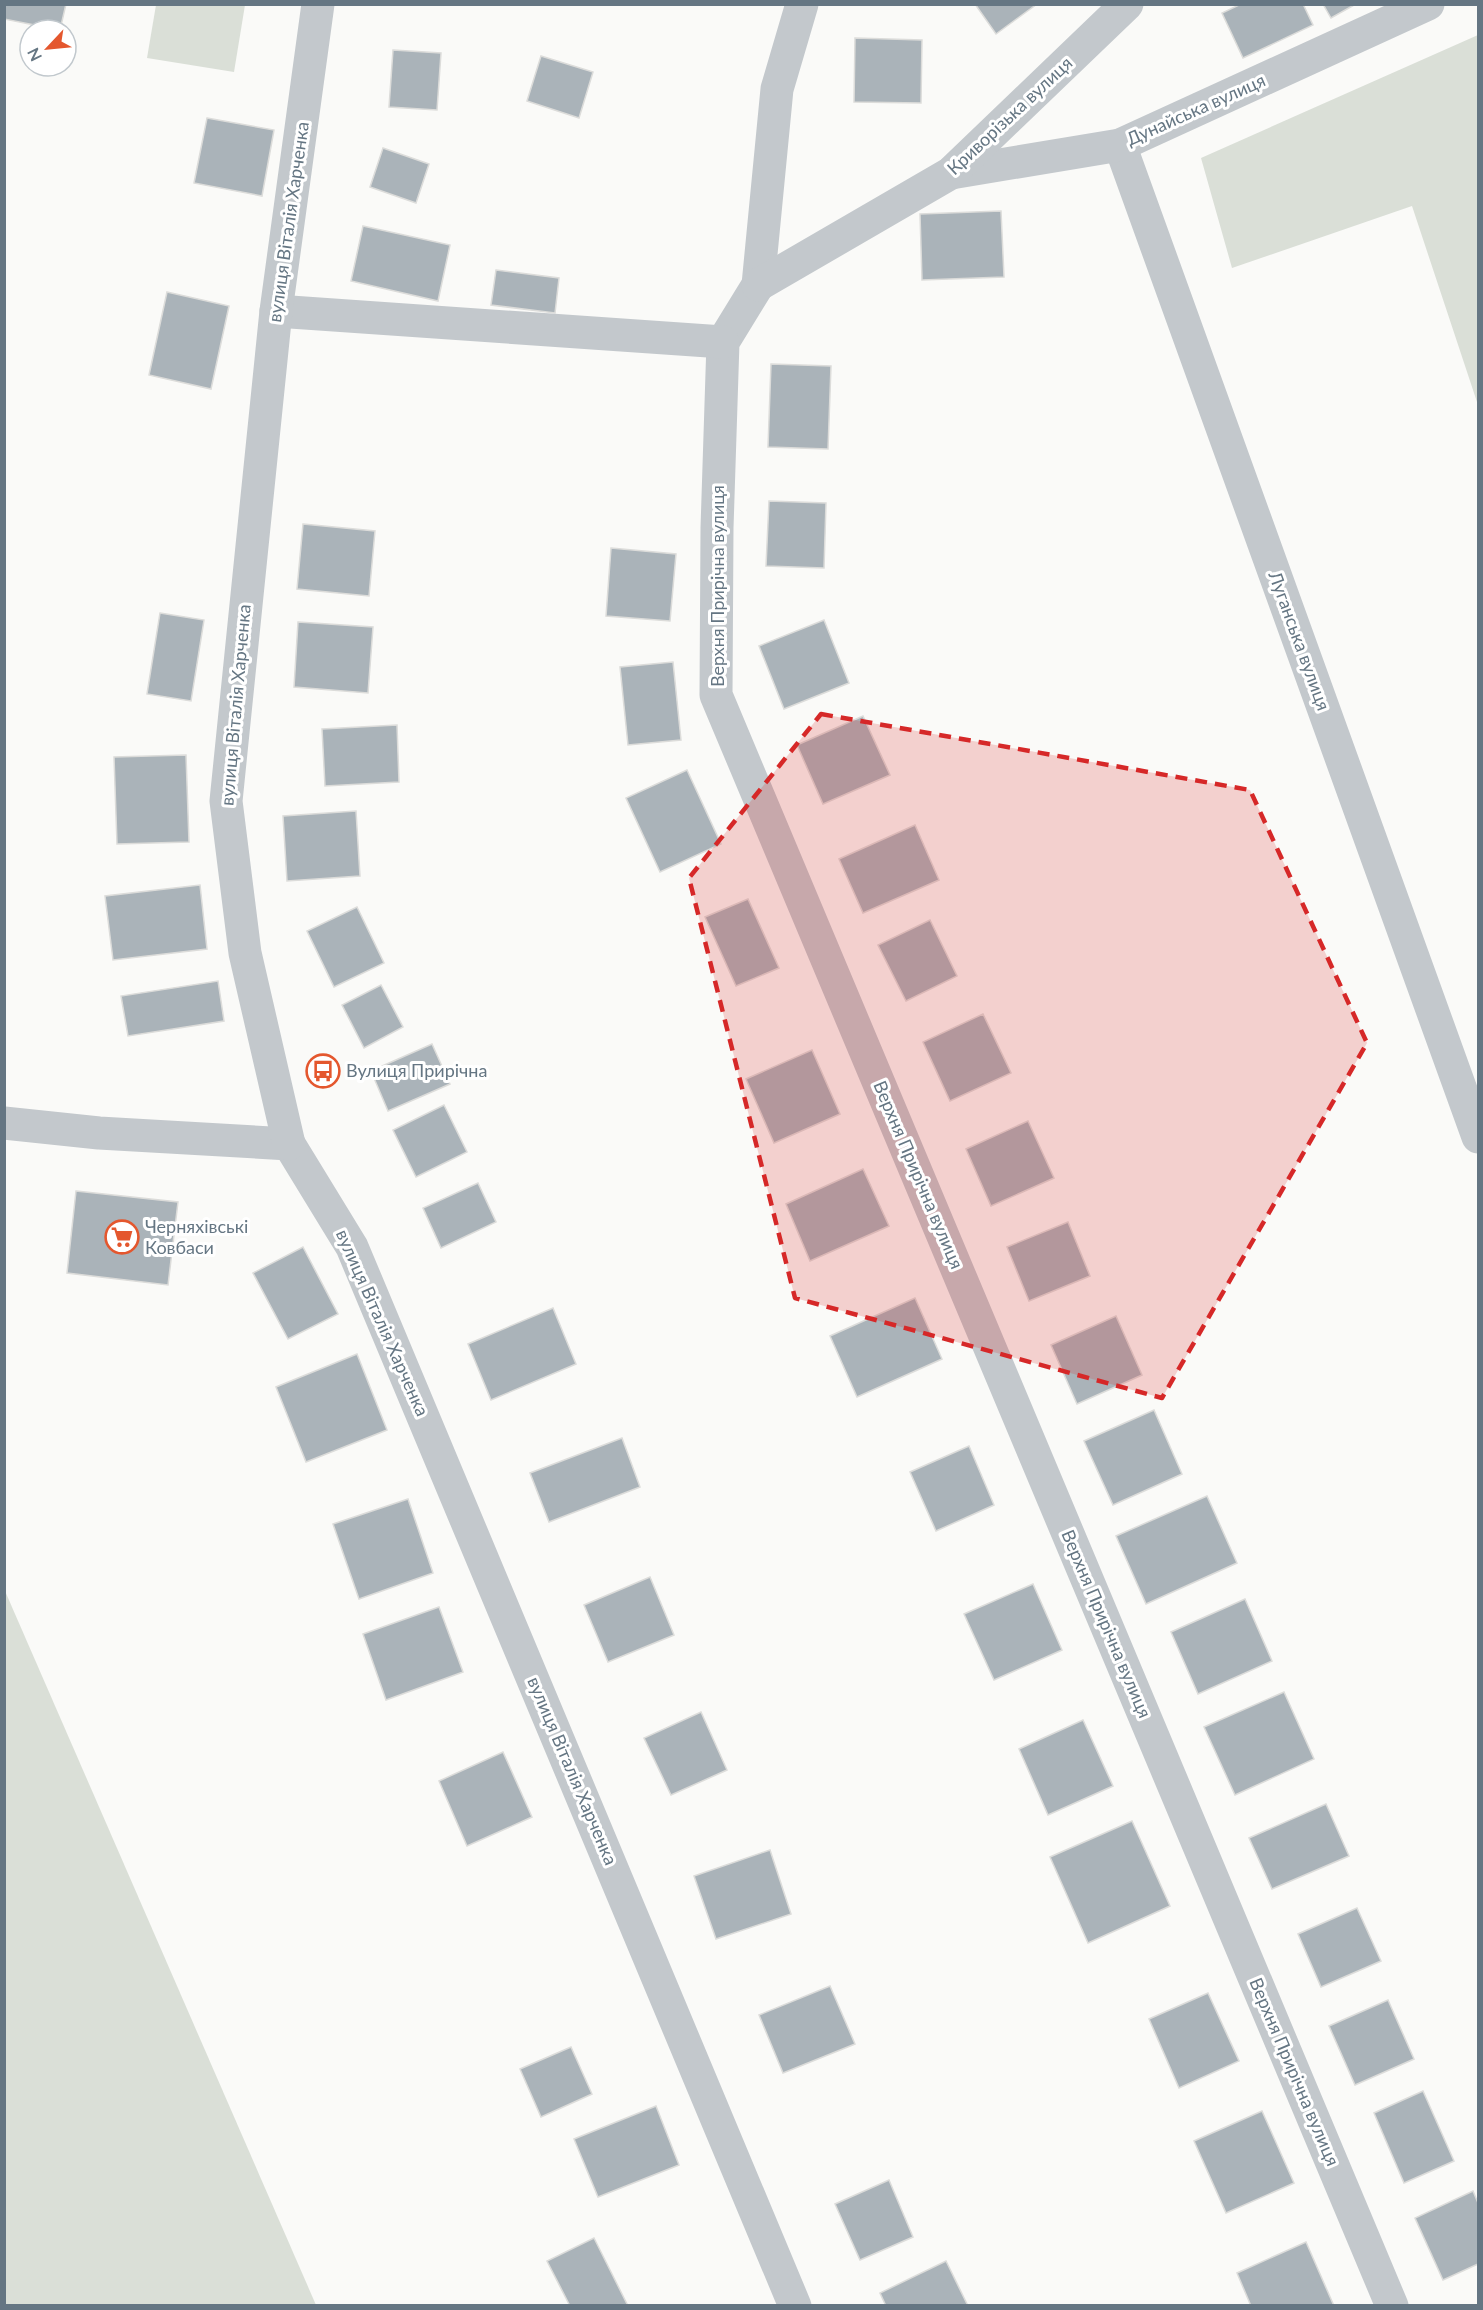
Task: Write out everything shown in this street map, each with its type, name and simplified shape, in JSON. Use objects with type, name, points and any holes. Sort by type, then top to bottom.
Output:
[{"type":"street","name":"вулиця Віталія Харченка","points":[[318,4],[276,311],[225,801],[245,953],[289,1144],[352,1247],[795,2306]]},
{"type":"street","name":"Верхня Прирічна вулиця","points":[[802,4],[777,89],[758,285],[723,342],[717,528],[716,694],[1392,2306]]},
{"type":"street","name":"Криворізька вулиця","points":[[758,285],[951,173],[1127,4]]},
{"type":"street","name":"Дунайська вулиця","points":[[951,173],[1120,145],[1428,4]]},
{"type":"street","name":"Луганська вулиця","points":[[1120,145],[1479,1137]]},
{"type":"street","points":[[276,311],[723,342]]},
{"type":"street","points":[[4,1123],[99,1133],[289,1144]]},
{"type":"highlighted area","points":[[821,714],[1250,790],[1367,1043],[1162,1398],[795,1298],[689,878]]},
{"type":"shaded area","points":[[156,5],[245,5],[234,72],[147,58]]},
{"type":"shaded area","points":[[1478,35],[1478,405],[1412,206],[1232,268],[1201,158]]},
{"type":"shaded area","points":[[5,1591],[316,2305],[5,2305]]},
{"type":"building","points":[[4,4],[66,4],[63,18],[18,18],[18,22],[4,19]]},
{"type":"building","points":[[975,4],[1037,4],[996,34]]},
{"type":"building","points":[[1241,4],[1303,4],[1313,25],[1243,58],[1222,13]]},
{"type":"building","points":[[1323,4],[1356,4],[1331,18]]},
{"type":"building","points":[[855,38],[922,40],[921,103],[854,102]]},
{"type":"building","points":[[393,50],[441,53],[437,110],[389,107]]},
{"type":"building","points":[[541,56],[593,72],[579,118],[527,101]]},
{"type":"building","points":[[207,118],[274,130],[262,196],[194,183]]},
{"type":"building","points":[[383,148],[429,164],[416,203],[370,187]]},
{"type":"building","points":[[1001,211],[1004,277],[922,280],[920,214]]},
{"type":"building","points":[[363,226],[450,245],[438,301],[351,281]]},
{"type":"building","points":[[496,270],[559,278],[555,313],[491,305]]},
{"type":"building","points":[[167,292],[229,306],[211,389],[149,375]]},
{"type":"building","points":[[771,364],[831,366],[828,449],[768,447]]},
{"type":"building","points":[[769,501],[826,503],[824,568],[766,566]]},
{"type":"building","points":[[303,524],[375,531],[369,596],[297,589]]},
{"type":"building","points":[[611,548],[676,554],[670,621],[606,616]]},
{"type":"building","points":[[160,613],[204,620],[191,701],[147,694]]},
{"type":"building","points":[[824,620],[849,683],[784,709],[759,646]]},
{"type":"building","points":[[298,622],[373,627],[368,693],[294,687]]},
{"type":"building","points":[[673,662],[681,740],[628,745],[620,667]]},
{"type":"building","points":[[863,716],[890,775],[823,804],[797,745]]},
{"type":"building","points":[[397,725],[399,782],[325,786],[322,729]]},
{"type":"building","points":[[186,755],[189,842],[117,844],[114,757]]},
{"type":"building","points":[[687,770],[721,844],[660,872],[626,798]]},
{"type":"building","points":[[356,811],[360,876],[287,881],[283,816]]},
{"type":"building","points":[[915,825],[939,880],[863,913],[839,859]]},
{"type":"building","points":[[200,885],[207,949],[113,960],[105,896]]},
{"type":"building","points":[[748,899],[779,968],[736,986],[705,917]]},
{"type":"building","points":[[357,907],[384,963],[334,987],[307,931]]},
{"type":"building","points":[[930,920],[957,976],[906,1001],[878,945]]},
{"type":"building","points":[[218,981],[224,1021],[128,1036],[121,996]]},
{"type":"building","points":[[381,985],[403,1027],[364,1048],[342,1005]]},
{"type":"building","points":[[983,1014],[1011,1073],[950,1101],[923,1042]]},
{"type":"building","points":[[432,1044],[450,1084],[388,1111],[371,1071]]},
{"type":"building","points":[[812,1050],[840,1114],[774,1143],[746,1079]]},
{"type":"building","points":[[444,1105],[467,1152],[416,1177],[393,1130]]},
{"type":"building","points":[[1028,1121],[1054,1178],[991,1206],[966,1149]]},
{"type":"building","points":[[863,1169],[889,1226],[810,1261],[786,1204]]},
{"type":"building","points":[[478,1183],[496,1222],[441,1248],[423,1208]]},
{"type":"building","name":"Черняхівські Ковбаси","points":[[76,1191],[178,1202],[168,1285],[67,1273]]},
{"type":"building","points":[[1068,1222],[1090,1276],[1029,1301],[1007,1247]]},
{"type":"building","points":[[303,1247],[338,1314],[288,1339],[253,1273]]},
{"type":"building","points":[[915,1298],[942,1359],[857,1397],[830,1336]]},
{"type":"building","points":[[553,1308],[576,1364],[491,1400],[468,1344]]},
{"type":"building","points":[[1116,1316],[1142,1375],[1077,1404],[1051,1345]]},
{"type":"building","points":[[357,1354],[387,1430],[306,1462],[276,1387]]},
{"type":"building","points":[[1154,1410],[1182,1474],[1113,1505],[1084,1441]]},
{"type":"building","points":[[622,1438],[640,1487],[549,1522],[530,1473]]},
{"type":"building","points":[[969,1446],[994,1505],[936,1531],[910,1472]]},
{"type":"building","points":[[1207,1496],[1237,1563],[1146,1604],[1116,1536]]},
{"type":"building","points":[[408,1499],[433,1573],[359,1599],[333,1524]]},
{"type":"building","points":[[650,1577],[674,1635],[608,1662],[584,1605]]},
{"type":"building","points":[[1033,1584],[1062,1650],[994,1680],[964,1614]]},
{"type":"building","points":[[1245,1599],[1272,1661],[1198,1694],[1171,1632]]},
{"type":"building","points":[[439,1607],[463,1672],[386,1700],[363,1634]]},
{"type":"building","points":[[1284,1692],[1314,1759],[1235,1795],[1204,1727]]},
{"type":"building","points":[[701,1712],[727,1770],[671,1795],[644,1738]]},
{"type":"building","points":[[1083,1720],[1113,1786],[1048,1815],[1019,1749]]},
{"type":"building","points":[[503,1752],[532,1817],[467,1846],[439,1781]]},
{"type":"building","points":[[1326,1804],[1349,1856],[1272,1889],[1249,1838]]},
{"type":"building","points":[[1132,1821],[1170,1906],[1088,1943],[1050,1857]]},
{"type":"building","points":[[770,1850],[791,1914],[716,1939],[694,1876]]},
{"type":"building","points":[[1357,1908],[1381,1961],[1321,1987],[1298,1934]]},
{"type":"building","points":[[830,1986],[855,2044],[783,2073],[759,2015]]},
{"type":"building","points":[[1208,1993],[1239,2061],[1179,2088],[1149,2019]]},
{"type":"building","points":[[1388,2000],[1414,2059],[1355,2085],[1329,2026]]},
{"type":"building","points":[[571,2047],[592,2094],[541,2117],[520,2069]]},
{"type":"building","points":[[1423,2091],[1454,2161],[1404,2183],[1374,2113]]},
{"type":"building","points":[[656,2106],[679,2165],[598,2197],[574,2139]]},
{"type":"building","points":[[1262,2111],[1294,2183],[1226,2213],[1194,2141]]},
{"type":"building","points":[[889,2180],[913,2237],[860,2260],[835,2204]]},
{"type":"building","points":[[1473,2191],[1478,2203],[1478,2264],[1443,2280],[1415,2218]]},
{"type":"building","points":[[594,2238],[628,2306],[570,2306],[547,2261]]},
{"type":"building","points":[[1306,2242],[1334,2306],[1251,2306],[1237,2273]]},
{"type":"building","points":[[946,2261],[968,2306],[886,2306],[880,2293]]},
{"type":"place","name":"Вулиця Прирічна","points":[[323,1071]]},
{"type":"place","name":"Черняхівські Ковбаси","points":[[122,1237]]}]
